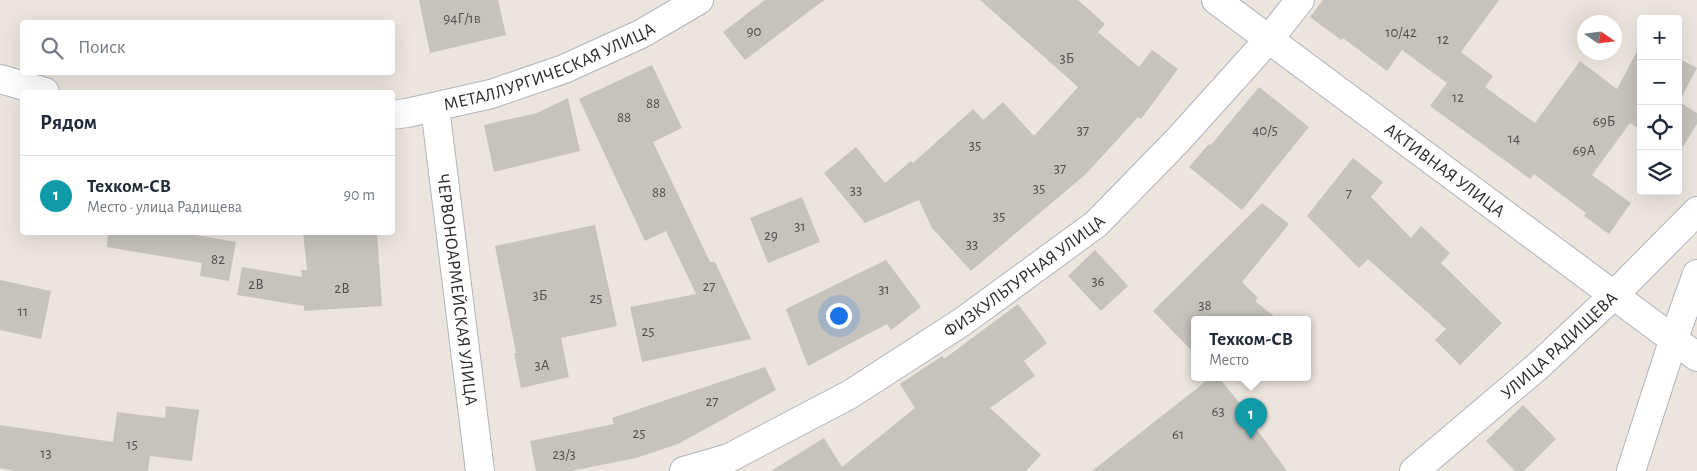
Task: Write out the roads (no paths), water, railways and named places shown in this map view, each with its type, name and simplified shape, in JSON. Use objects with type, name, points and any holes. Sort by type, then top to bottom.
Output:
[{"type":"street","name":"МЕТАЛЛУРГИЧЕСКАЯ УЛИЦА","points":[[395,114],[492,94],[564,69],[641,34],[699,0]]},
{"type":"street","name":"АКТИВНАЯ УЛИЦА","points":[[1216,0],[1697,358]]},
{"type":"street","name":"ФИЗКУЛЬТУРНАЯ УЛИЦА","points":[[684,471],[729,458],[849,395],[962,322],[1096,224],[1178,140],[1300,0]]},
{"type":"street","points":[[0,79],[38,90]]},
{"type":"street","name":"ЧЕРВОНОАРМЕЙСКАЯ УЛИЦА","points":[[435,107],[480,471]]},
{"type":"street","name":"УЛИЦА РАДИЩЕВА","points":[[1414,471],[1538,366],[1613,296],[1697,211]]},
{"type":"street","points":[[1631,471],[1697,274]]},
{"type":"place","name":"Техком-СВ","points":[[1251,439]]}]
